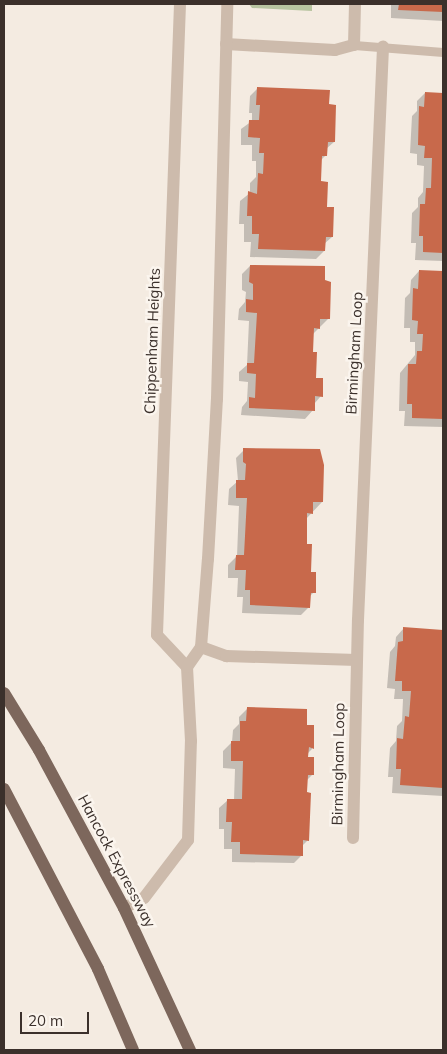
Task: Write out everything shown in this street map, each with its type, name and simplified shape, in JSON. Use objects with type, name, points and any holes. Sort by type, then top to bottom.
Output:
[{"type":"main road","name":"Hancock Expressway","points":[[4,693],[39,750],[124,908],[190,1050]]},
{"type":"main road","points":[[4,789],[98,969],[133,1050]]},
{"type":"street","name":"Chippenham Heights","points":[[180,4],[157,635],[187,667]]},
{"type":"street","points":[[124,908],[144,898],[188,840],[192,741],[187,667],[201,647],[217,399],[227,4]]},
{"type":"street","points":[[226,44],[335,50],[354,45],[355,4]]},
{"type":"street","name":"Birmingham Loop","points":[[353,838],[357,660],[384,47]]},
{"type":"street","points":[[201,647],[226,656],[357,660]]},
{"type":"lane","points":[[354,45],[443,52]]},
{"type":"green space","points":[[249,4],[312,4],[312,11],[252,8]]},
{"type":"building","points":[[399,4],[443,4],[443,12],[398,10]]},
{"type":"building","points":[[257,87],[330,90],[329,104],[336,105],[335,142],[328,142],[327,156],[322,156],[321,181],[328,182],[327,207],[334,207],[333,237],[326,237],[325,251],[258,249],[259,234],[252,234],[252,216],[247,216],[248,191],[257,194],[258,173],[263,174],[264,153],[259,153],[260,138],[248,137],[249,120],[259,120],[260,105],[256,105]]},
{"type":"building","points":[[425,92],[443,93],[443,253],[423,252],[423,236],[419,236],[420,204],[425,204],[426,188],[431,188],[432,158],[424,158],[425,146],[418,145],[419,106],[424,107]]},
{"type":"building","points":[[250,265],[325,266],[325,280],[331,282],[330,319],[320,319],[320,329],[314,328],[313,352],[317,352],[316,378],[323,378],[323,397],[315,396],[315,411],[249,408],[249,397],[255,398],[256,374],[247,373],[247,363],[254,363],[257,313],[246,312],[246,299],[253,300],[253,284],[249,282]]},
{"type":"building","points":[[419,270],[443,271],[443,419],[412,418],[412,404],[407,404],[408,364],[416,364],[417,351],[422,351],[423,334],[417,334],[418,321],[412,320],[413,288],[418,289]]},
{"type":"building","points":[[243,448],[320,449],[324,465],[323,502],[313,502],[313,514],[307,513],[307,544],[312,544],[311,572],[316,572],[316,593],[311,593],[310,608],[250,605],[250,590],[245,590],[246,570],[235,570],[236,555],[244,555],[247,498],[236,498],[236,480],[245,480],[246,464],[243,462]]},
{"type":"building","points":[[403,627],[443,630],[443,788],[400,785],[401,769],[396,769],[397,738],[403,739],[405,716],[409,717],[411,691],[402,691],[402,681],[395,681],[398,642],[403,641]]},
{"type":"building","points":[[247,707],[307,709],[307,725],[314,725],[314,749],[309,747],[308,757],[314,757],[314,775],[308,775],[307,792],[311,793],[309,841],[303,840],[303,856],[240,854],[240,842],[231,842],[232,822],[226,822],[227,799],[242,799],[243,761],[231,761],[231,741],[240,741],[240,721],[246,721]]}]
